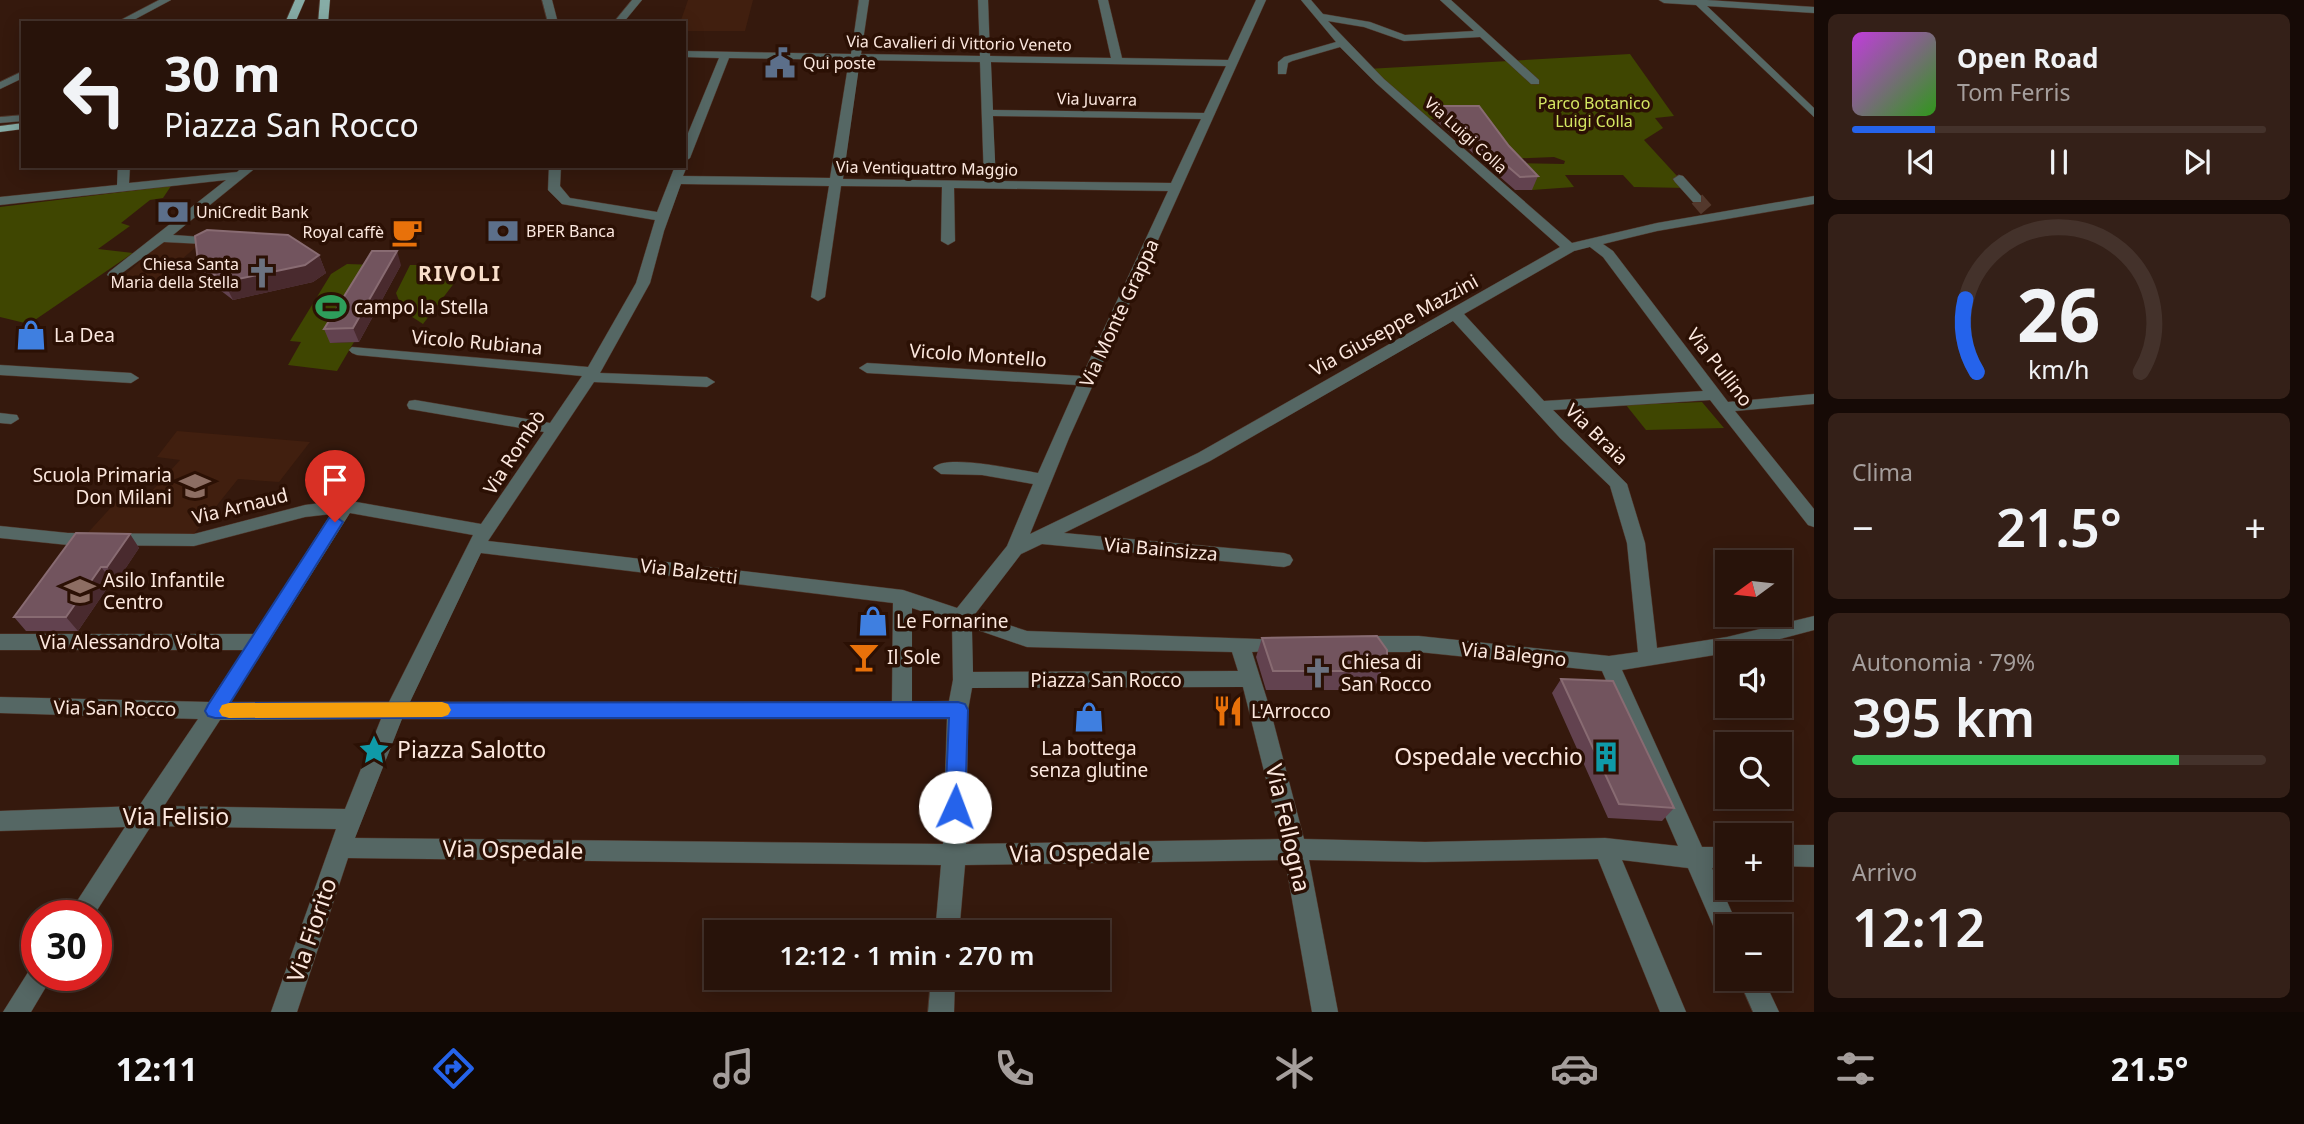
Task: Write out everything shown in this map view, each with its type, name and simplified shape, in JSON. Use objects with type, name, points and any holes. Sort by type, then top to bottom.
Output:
[{"type":"main road","points":[[291,21],[300,0]]},
{"type":"main road","points":[[323,21],[325,0]]},
{"type":"main road","points":[[0,129],[21,127]]},
{"type":"street","points":[[124,21],[166,0]]},
{"type":"street","points":[[547,0],[552,21]]},
{"type":"street","points":[[620,21],[637,0]]},
{"type":"street","points":[[818,297],[864,0]]},
{"type":"street","points":[[983,0],[990,185]]},
{"type":"street","points":[[1103,0],[1117,61]]},
{"type":"street","name":"Via Monte Grappa","points":[[962,616],[1015,549],[1087,381],[1261,0]]},
{"type":"street","name":"Via Luigi Colla","points":[[1306,0],[1380,82],[1569,248]]},
{"type":"street","points":[[1445,0],[1535,82]]},
{"type":"street","points":[[1664,0],[1814,10]]},
{"type":"street","points":[[1699,3],[1814,114]]},
{"type":"street","points":[[1802,9],[1814,17]]},
{"type":"street","points":[[1320,16],[1366,24],[1404,38],[1481,34]]},
{"type":"street","points":[[1282,72],[1283,62],[1288,59],[1342,43]]},
{"type":"street","name":"Via Cavalieri di Vittorio Veneto","points":[[686,54],[1233,63]]},
{"type":"street","points":[[686,153],[725,55]]},
{"type":"street","points":[[0,86],[21,75]]},
{"type":"street","name":"Via Juvarra","points":[[986,113],[1208,116]]},
{"type":"street","points":[[0,120],[21,118]]},
{"type":"street","points":[[124,168],[124,187]]},
{"type":"street","points":[[114,275],[250,168]]},
{"type":"street","points":[[555,168],[553,190],[555,195],[565,201],[662,217]]},
{"type":"street","name":"Via Rombò","points":[[396,709],[475,546],[591,375],[643,283],[662,217],[680,168]]},
{"type":"street","points":[[0,201],[241,175]]},
{"type":"street","points":[[1679,179],[1697,200]]},
{"type":"street","name":"Via Ventiquattro Maggio","points":[[676,180],[1177,187]]},
{"type":"street","points":[[948,184],[948,241]]},
{"type":"street","name":"Via Giuseppe Mazzini","points":[[1015,549],[1204,457],[1569,248],[1712,216],[1814,200]]},
{"type":"street","points":[[159,239],[228,242]]},
{"type":"street","name":"Via Pullino","points":[[1591,242],[1608,254],[1814,521]]},
{"type":"street","name":"Via Braia","points":[[1456,315],[1540,406],[1618,484],[1636,543],[1648,657]]},
{"type":"street","name":"Vicolo Rubiana","points":[[357,349],[591,375],[707,382]]},
{"type":"street","name":"Vicolo Montello","points":[[867,368],[1087,381]]},
{"type":"street","points":[[0,370],[131,378]]},
{"type":"street","points":[[1540,406],[1810,399]]},
{"type":"street","points":[[415,405],[554,429]]},
{"type":"street","points":[[941,468],[982,469],[1044,480]]},
{"type":"street","points":[[90,900],[260,642],[285,597],[345,506]]},
{"type":"street","name":"Via Arnaud","points":[[0,531],[68,539],[194,540],[305,511],[345,506],[487,531]]},
{"type":"street","name":"Via Bainsizza","points":[[1039,537],[1284,560]]},
{"type":"street","name":"Via Balzetti","points":[[475,546],[903,597]]},
{"type":"street","points":[[958,710],[902,711],[903,597],[1027,639],[1240,646],[1296,645]]},
{"type":"street","points":[[948,920],[954,855],[958,710],[963,680],[962,616]]},
{"type":"street","name":"Via Balegno","points":[[1337,645],[1419,643],[1609,664],[1727,645],[1814,623]]},
{"type":"street","name":"Via Alessandro Volta","points":[[0,642],[260,642]]},
{"type":"street","name":"Via Fellogna","points":[[1240,646],[1260,709],[1296,849],[1325,1012]]},
{"type":"street","points":[[1609,664],[1720,914]]},
{"type":"street","name":"Piazza San Rocco","points":[[963,680],[1249,679]]},
{"type":"street","name":"Via San Rocco","points":[[0,705],[215,711],[902,711]]},
{"type":"street","points":[[340,848],[396,709]]},
{"type":"street","name":"Via Felisio","points":[[0,821],[144,816],[351,819]]},
{"type":"street","name":"Via Ospedale","points":[[340,848],[954,855],[1296,849],[1426,852],[1605,848],[1715,858]]},
{"type":"street","name":"Via Fiorito","points":[[284,1012],[340,848]]},
{"type":"street","points":[[1605,848],[1673,1012]]},
{"type":"street","points":[[1792,856],[1814,856]]},
{"type":"street","points":[[941,1012],[942,990]]},
{"type":"street","points":[[16,1012],[30,991]]},
{"type":"street","points":[[1756,991],[1766,1012]]},
{"type":"shaded area","points":[[688,0],[753,0],[745,31],[686,31],[686,21],[681,21]]},
{"type":"shaded area","points":[[165,239],[203,241],[153,284],[116,283]]},
{"type":"shaded area","name":"Scuola Primaria Don Milani","points":[[177,431],[310,442],[279,482],[238,479],[190,539],[83,538],[127,490],[151,492],[180,460],[157,457]]},
{"type":"green space","name":"Parco Botanico Luigi Colla","points":[[1630,54],[1674,116],[1655,118],[1663,128],[1644,140],[1688,188],[1634,187],[1623,175],[1565,175],[1574,187],[1532,190],[1507,163],[1564,164],[1565,161],[1554,157],[1504,159],[1475,119],[1428,119],[1367,69]]},
{"type":"green space","points":[[171,186],[163,198],[150,200],[121,223],[130,226],[98,249],[133,253],[29,324],[0,317],[0,207]]},
{"type":"green space","name":"campo la Stella","points":[[347,264],[377,265],[331,343],[354,342],[337,371],[288,365],[301,342],[290,341],[331,274]]},
{"type":"green space","points":[[410,265],[438,265],[446,280],[455,282],[423,324],[403,311],[396,293]]},
{"type":"green space","points":[[1702,402],[1724,428],[1646,430],[1626,405]]},
{"type":"building","points":[[1438,106],[1479,106],[1509,146],[1538,176],[1520,177]]},
{"type":"building","points":[[207,230],[288,235],[319,255],[305,265],[224,282],[198,262],[195,236]]},
{"type":"building","points":[[372,251],[397,251],[353,328],[324,329]]},
{"type":"building","points":[[76,533],[130,534],[107,567],[101,567],[66,617],[14,617]]},
{"type":"building","points":[[1377,636],[1387,650],[1387,658],[1382,670],[1373,671],[1273,671],[1262,638]]},
{"type":"building","points":[[1561,679],[1613,681],[1674,808],[1619,804]]},
{"type":"tunnel","points":[[1697,199],[1710,214]]},
{"type":"slow traffic","points":[[229,711],[442,710]]},
{"type":"place","name":"Qui poste","points":[[780,63]]},
{"type":"place","name":"UniCredit Bank","points":[[173,212]]},
{"type":"place","name":"BPER Banca","points":[[503,231]]},
{"type":"place","name":"Royal caffè","points":[[407,232]]},
{"type":"place","name":"Chiesa Santa Maria della Stella","points":[[262,273]]},
{"type":"place","name":"campo la Stella","points":[[331,307]]},
{"type":"place","name":"La Dea","points":[[31,335]]},
{"type":"place","name":"Scuola Primaria Don Milani","points":[[195,486]]},
{"type":"place","name":"Asilo Infantile Centro","points":[[80,591]]},
{"type":"place","name":"Le Fornarine","points":[[873,621]]},
{"type":"place","name":"Il Sole","points":[[864,657]]},
{"type":"place","name":"Chiesa di San Rocco","points":[[1318,673]]},
{"type":"place","name":"L'Arrocco","points":[[1228,711]]},
{"type":"place","name":"La bottega senza glutine","points":[[1089,717]]},
{"type":"place","name":"Piazza Salotto","points":[[374,750]]},
{"type":"place","name":"Ospedale vecchio","points":[[1606,757]]},
{"type":"district","name":"RIVOLI","points":[[460,274]]},
{"type":"route","points":[[335,522],[215,711],[958,710],[955,807]]}]
